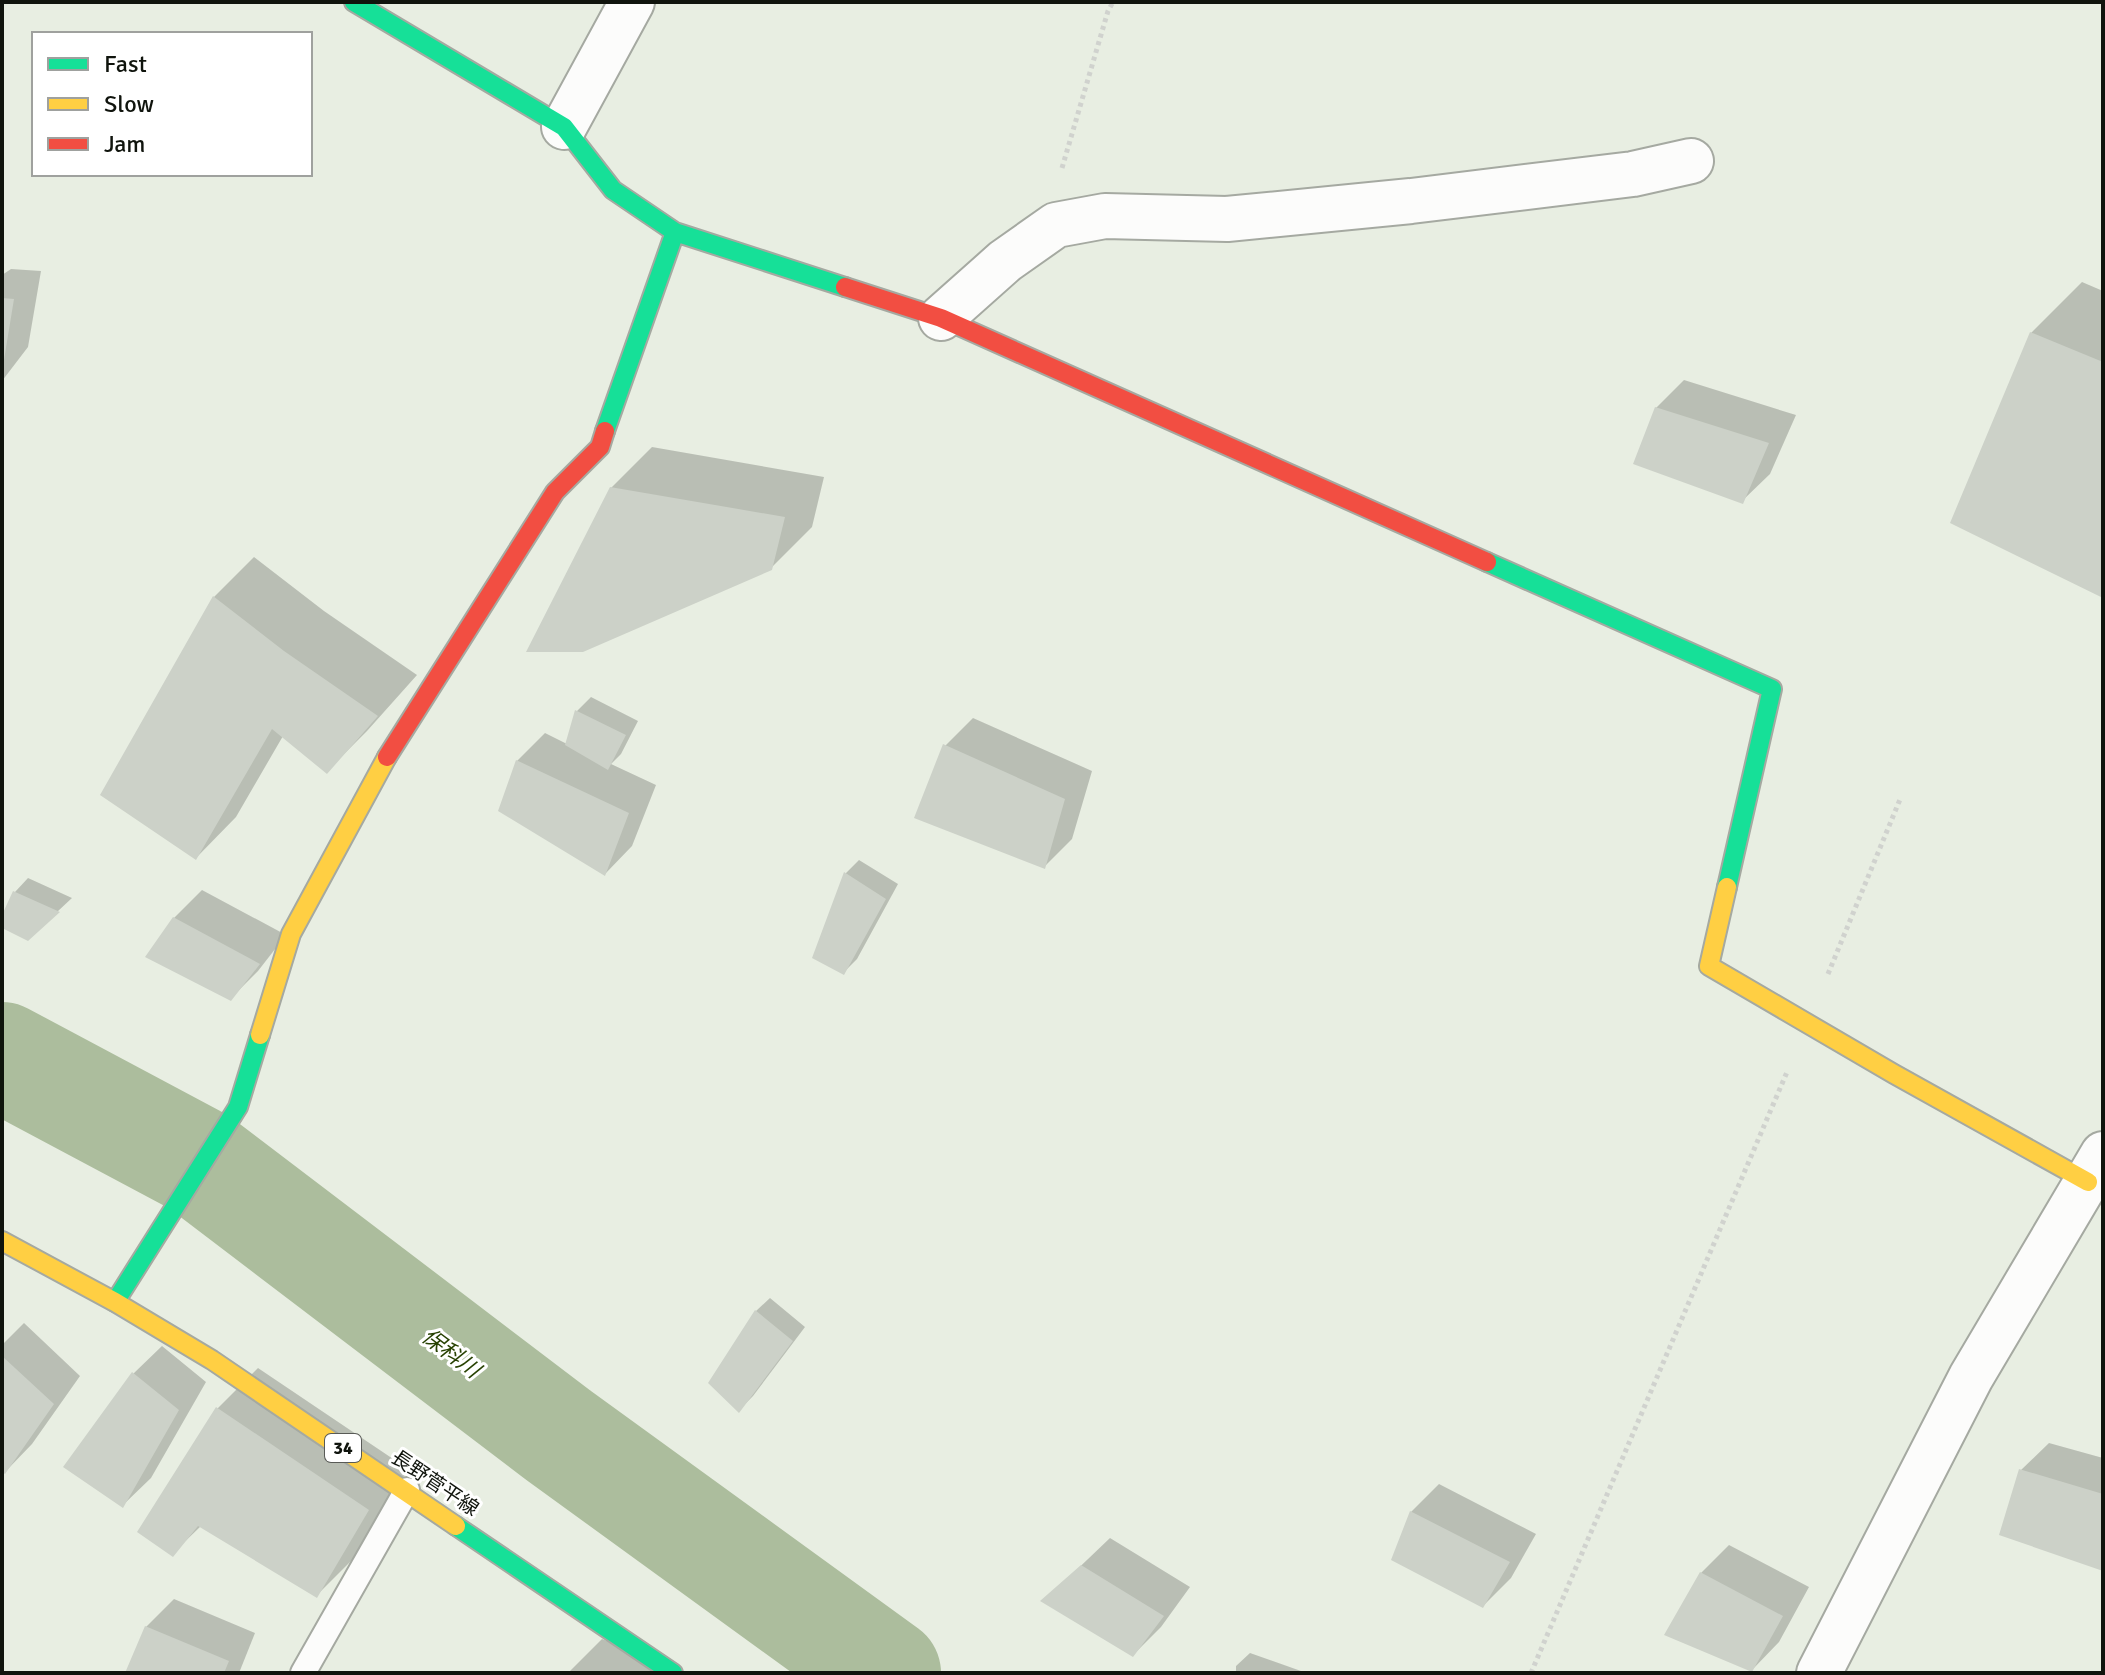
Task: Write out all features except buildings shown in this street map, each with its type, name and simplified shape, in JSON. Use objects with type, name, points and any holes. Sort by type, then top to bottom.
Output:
[{"type":"street","points":[[354,2],[564,127],[613,190],[675,232],[941,318],[1772,689],[1709,966],[1808,1024],[2095,1168],[1971,1377],[1819,1673]]},
{"type":"street","points":[[564,127],[632,2]]},
{"type":"street","points":[[941,318],[1005,261],[1056,225],[1105,216],[1227,219],[1395,203],[1633,174],[1691,161]]},
{"type":"street","points":[[115,1302],[238,1107],[291,934],[374,777],[555,492],[600,447],[675,232]]},
{"type":"street","name":"長野菅平線","points":[[2,1241],[115,1302],[212,1360],[673,1673]]},
{"type":"lane","points":[[303,1673],[407,1490]]},
{"type":"path","points":[[1056,225],[1059,179],[1113,2]]},
{"type":"path","points":[[1531,1673],[1808,1024],[1901,797]]},
{"type":"waterway","name":"保科川","points":[[2,1057],[199,1162],[558,1435],[886,1673]]},
{"type":"traffic: fast","points":[[354,2],[564,127],[613,190],[675,232],[845,287]]},
{"type":"traffic: fast","points":[[605,431],[675,232]]},
{"type":"traffic: fast","points":[[1487,562],[1772,689],[1727,887]]},
{"type":"traffic: fast","points":[[115,1302],[238,1107],[260,1035]]},
{"type":"traffic: fast","points":[[456,1526],[673,1673]]},
{"type":"traffic: slow","points":[[260,1035],[291,934],[387,757]]},
{"type":"traffic: slow","points":[[1727,887],[1709,966],[2088,1182]]},
{"type":"traffic: slow","points":[[2,1241],[115,1302],[212,1360],[456,1526]]},
{"type":"traffic: jam","points":[[845,287],[941,318],[1487,562]]},
{"type":"traffic: jam","points":[[387,757],[555,492],[600,447],[605,431]]}]
